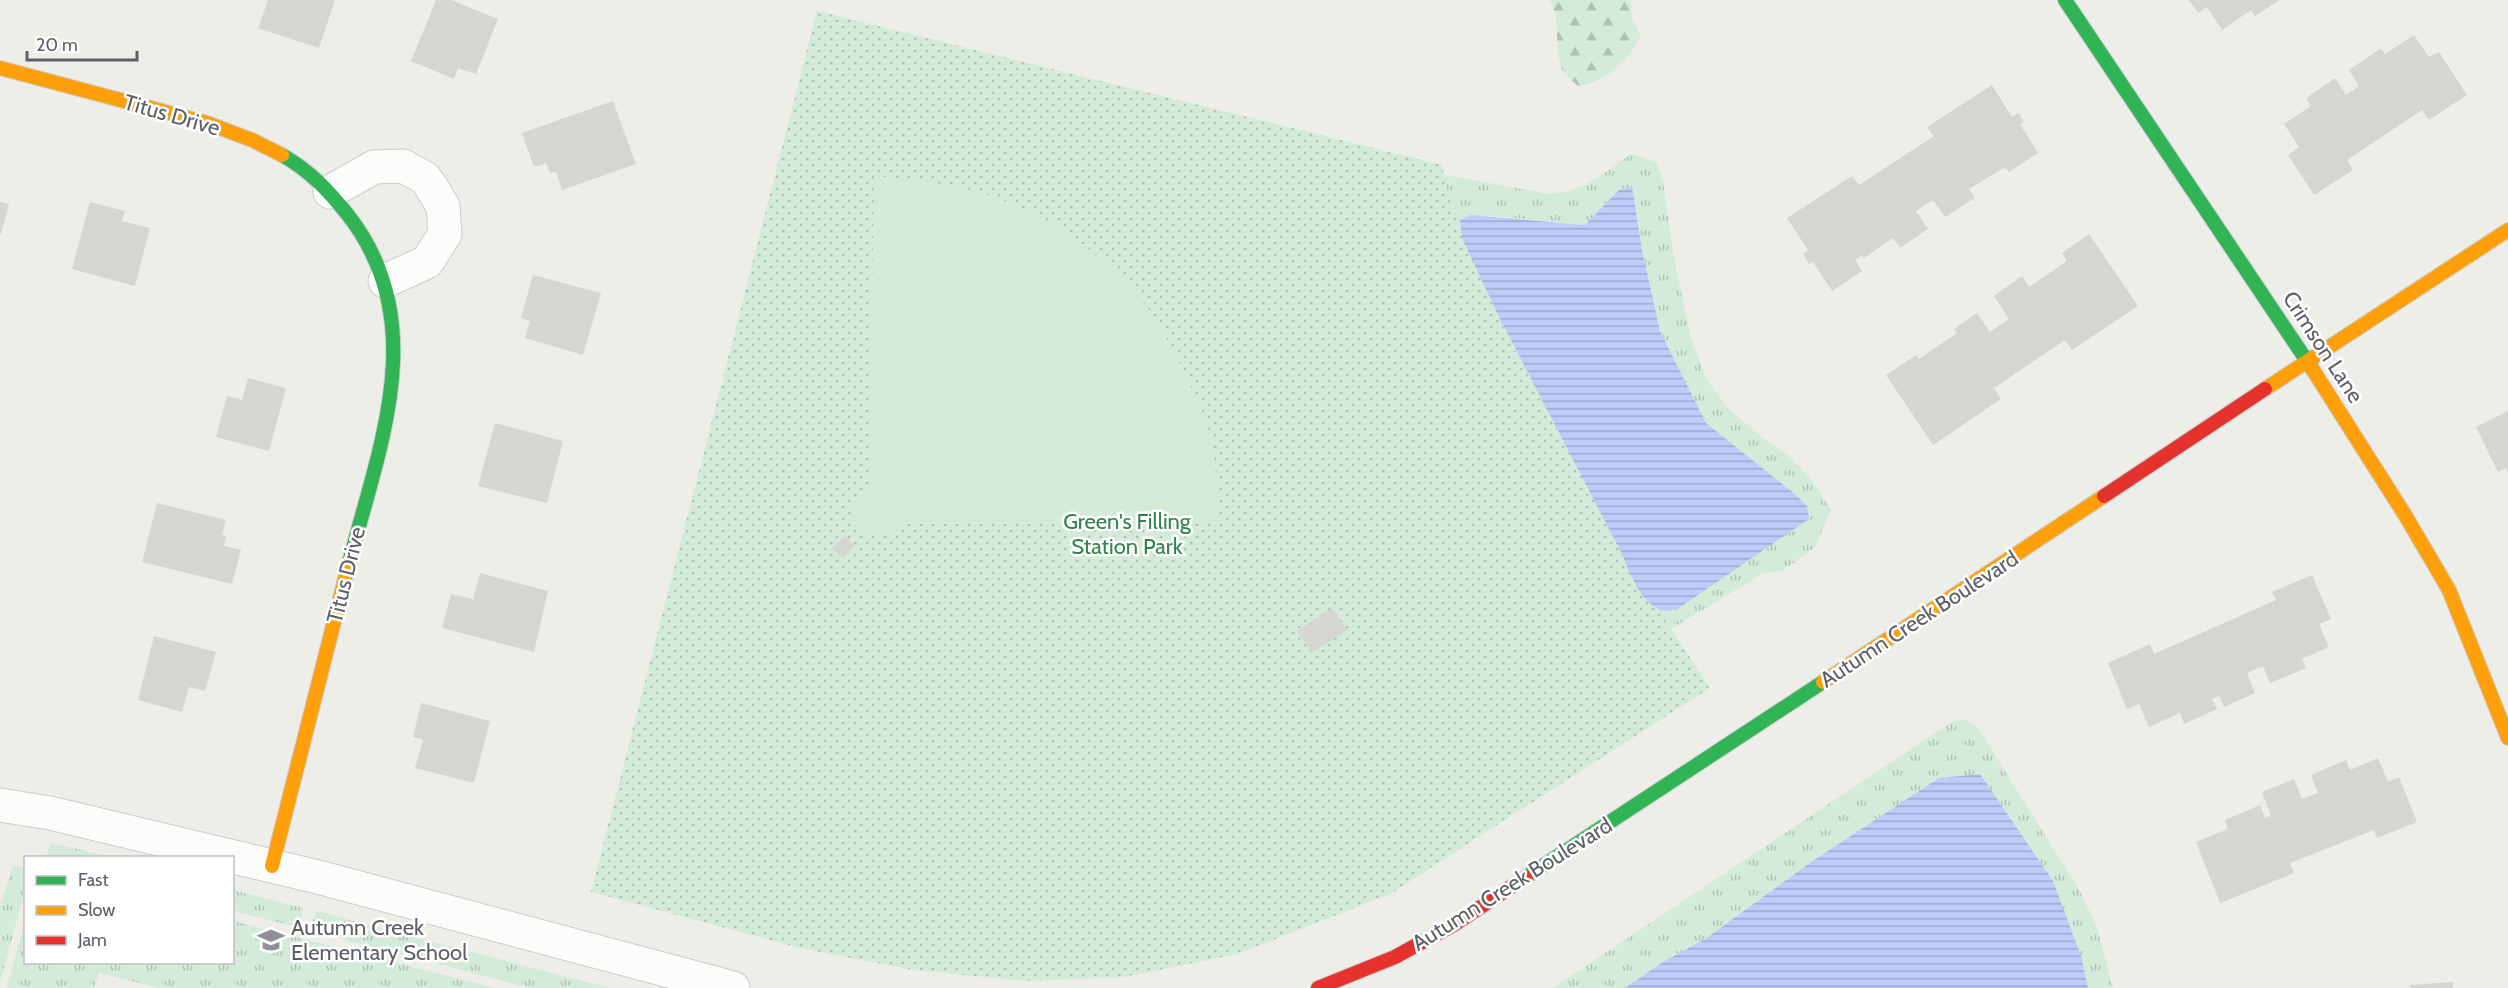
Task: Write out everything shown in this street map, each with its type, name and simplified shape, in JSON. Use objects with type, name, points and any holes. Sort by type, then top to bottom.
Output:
[{"type":"street","name":"Crimson Lane","points":[[2066,0],[2308,362],[2405,515],[2449,590],[2508,738]]},
{"type":"street","name":"Titus Drive","points":[[0,68],[192,119],[241,135],[284,156],[316,178],[364,234],[385,281],[391,311],[393,371],[387,416],[272,866]]},
{"type":"street","points":[[330,192],[374,167],[403,166],[425,178],[443,206],[445,234],[427,262],[385,281]]},
{"type":"street","name":"Autumn Creek Boulevard","points":[[1318,988],[1395,957],[1455,924],[2308,362],[2439,273],[2508,230]]},
{"type":"street","points":[[1,810],[50,813],[230,856]]},
{"type":"street","points":[[234,857],[733,988]]},
{"type":"green space","points":[[1550,0],[1631,0],[1632,19],[1641,36],[1630,54],[1616,69],[1598,80],[1578,86],[1563,73],[1558,56],[1556,17]]},
{"type":"green space","name":"Green's Filling Station Park","points":[[817,11],[1442,165],[1451,205],[1480,278],[1509,339],[1628,563],[1710,688],[1390,894],[1238,954],[1124,977],[1026,981],[913,970],[800,948],[591,892]]},
{"type":"green space","points":[[1631,154],[1657,162],[1663,182],[1674,257],[1691,338],[1705,377],[1728,408],[1760,436],[1789,456],[1810,478],[1831,510],[1815,547],[1796,561],[1782,571],[1762,574],[1661,635],[1411,187],[1429,172],[1550,194],[1573,190]],"holes":[[[1632,186],[1642,250],[1660,331],[1706,423],[1796,495],[1623,556],[1498,315],[1462,238],[1481,215],[1585,225],[1619,190]]]},
{"type":"green space","points":[[874,176],[915,180],[975,191],[1014,204],[1067,233],[1117,273],[1145,304],[1160,326],[1202,410],[1214,457],[1218,522],[906,524],[891,532],[878,535],[867,534],[858,528],[853,510],[858,497],[869,484]]},
{"type":"green space","points":[[1963,719],[1973,723],[1980,731],[2080,891],[2097,927],[2113,988],[2088,988],[2081,956],[1980,774],[1939,778],[1814,860],[1705,939],[1663,962],[1625,988],[1553,988],[1953,721]]},
{"type":"green space","points":[[51,844],[107,856],[46,856]]},
{"type":"green space","points":[[13,865],[24,868],[24,895],[0,982],[0,906]]},
{"type":"green space","points":[[234,891],[303,908],[301,928],[234,911]]},
{"type":"green space","points":[[316,911],[609,988],[529,988],[309,930]]},
{"type":"green space","name":"Autumn Creek Elementary School","points":[[234,921],[495,988],[158,988],[99,973],[94,988],[7,988],[24,924],[24,964],[234,964]]},
{"type":"water","points":[[1632,186],[1642,250],[1660,331],[1706,423],[1796,495],[1807,506],[1809,519],[1676,610],[1655,607],[1637,588],[1623,556],[1498,315],[1462,238],[1460,220],[1471,215],[1585,225],[1619,190]]},
{"type":"water","points":[[1980,774],[2053,881],[2081,956],[2088,988],[1625,988],[1663,962],[1705,939],[1814,860],[1939,778]]},
{"type":"building","points":[[268,0],[335,0],[319,48],[258,28]]},
{"type":"building","points":[[436,0],[451,0],[498,19],[476,74],[458,68],[454,79],[411,61]]},
{"type":"building","points":[[2189,0],[2280,0],[2255,16],[2251,10],[2222,30],[2207,7],[2198,13]]},
{"type":"building","points":[[2414,35],[2429,57],[2439,52],[2467,95],[2429,120],[2422,110],[2347,160],[2353,170],[2314,195],[2288,155],[2299,147],[2284,124],[2311,106],[2306,98],[2335,78],[2346,95],[2359,86],[2349,70],[2381,48],[2385,54]]},
{"type":"building","points":[[1992,85],[2012,117],[2018,113],[2024,122],[2020,124],[2038,153],[2009,172],[2006,168],[2002,169],[1969,189],[1975,198],[1945,217],[1933,200],[1916,211],[1928,229],[1900,248],[1893,238],[1864,258],[1862,255],[1855,260],[1862,271],[1832,291],[1813,262],[1809,264],[1803,254],[1808,250],[1787,218],[1852,176],[1859,185],[1934,136],[1927,127]]},
{"type":"building","points":[[613,101],[636,164],[562,190],[556,172],[550,173],[546,163],[534,167],[522,133]]},
{"type":"building","points":[[0,202],[9,204],[1,234],[0,234]]},
{"type":"building","points":[[90,202],[125,211],[122,221],[150,228],[135,286],[72,269]]},
{"type":"building","points":[[2089,234],[2138,306],[2072,350],[2065,340],[1994,388],[2001,399],[1933,445],[1886,375],[1916,355],[1919,359],[1957,333],[1954,329],[1977,313],[1990,332],[2009,319],[1994,296],[2022,276],[2029,287],[2067,261],[2062,253]]},
{"type":"building","points":[[533,275],[601,293],[583,355],[525,338],[530,321],[521,318]]},
{"type":"building","points":[[248,378],[286,388],[269,451],[216,437],[227,396],[242,400]]},
{"type":"building","points":[[2508,411],[2508,473],[2506,468],[2498,472],[2476,427]]},
{"type":"building","points":[[495,423],[563,441],[547,503],[478,486]]},
{"type":"building","points":[[157,503],[226,520],[222,535],[226,536],[224,546],[241,550],[232,584],[142,562]]},
{"type":"building","points":[[845,536],[855,546],[842,558],[832,549]]},
{"type":"building","points":[[480,573],[548,591],[534,652],[442,628],[451,594],[473,599]]},
{"type":"building","points":[[2312,575],[2331,619],[2319,624],[2329,647],[2302,659],[2306,668],[2270,683],[2263,666],[2247,673],[2255,693],[2224,707],[2219,696],[2212,699],[2217,709],[2184,724],[2180,713],[2149,727],[2139,704],[2127,709],[2108,663],[2150,644],[2154,654],[2276,600],[2272,592]]},
{"type":"building","points":[[1332,608],[1347,630],[1312,653],[1297,631]]},
{"type":"building","points":[[154,636],[216,652],[205,691],[189,687],[182,712],[138,700]]},
{"type":"building","points":[[421,703],[490,721],[474,783],[415,768],[423,740],[413,737]]},
{"type":"building","points":[[2378,758],[2388,782],[2399,777],[2417,822],[2377,838],[2374,830],[2290,863],[2294,873],[2220,903],[2196,842],[2228,829],[2225,820],[2260,805],[2265,818],[2271,816],[2262,792],[2294,779],[2302,799],[2318,793],[2311,775],[2346,760],[2350,770]]},
{"type":"building","points":[[2453,982],[2453,988],[2411,988],[2410,985]]},
{"type":"traffic: fast","points":[[2065,0],[2313,370]]},
{"type":"traffic: fast","points":[[282,155],[318,182],[348,215],[373,256],[388,298],[393,342],[391,386],[384,430],[349,563]]},
{"type":"traffic: fast","points":[[1526,877],[1823,682]]},
{"type":"traffic: slow","points":[[0,68],[207,123],[252,140],[282,155]]},
{"type":"traffic: slow","points":[[2265,389],[2508,230]]},
{"type":"traffic: slow","points":[[2313,370],[2405,515],[2449,590],[2508,738]]},
{"type":"traffic: slow","points":[[1823,682],[2104,496]]},
{"type":"traffic: slow","points":[[272,866],[349,563]]},
{"type":"traffic: jam","points":[[2104,496],[2265,389]]},
{"type":"traffic: jam","points":[[1318,988],[1395,957],[1455,924],[1526,877]]},
{"type":"place","name":"Autumn Creek Elementary School","points":[[271,940]]}]
